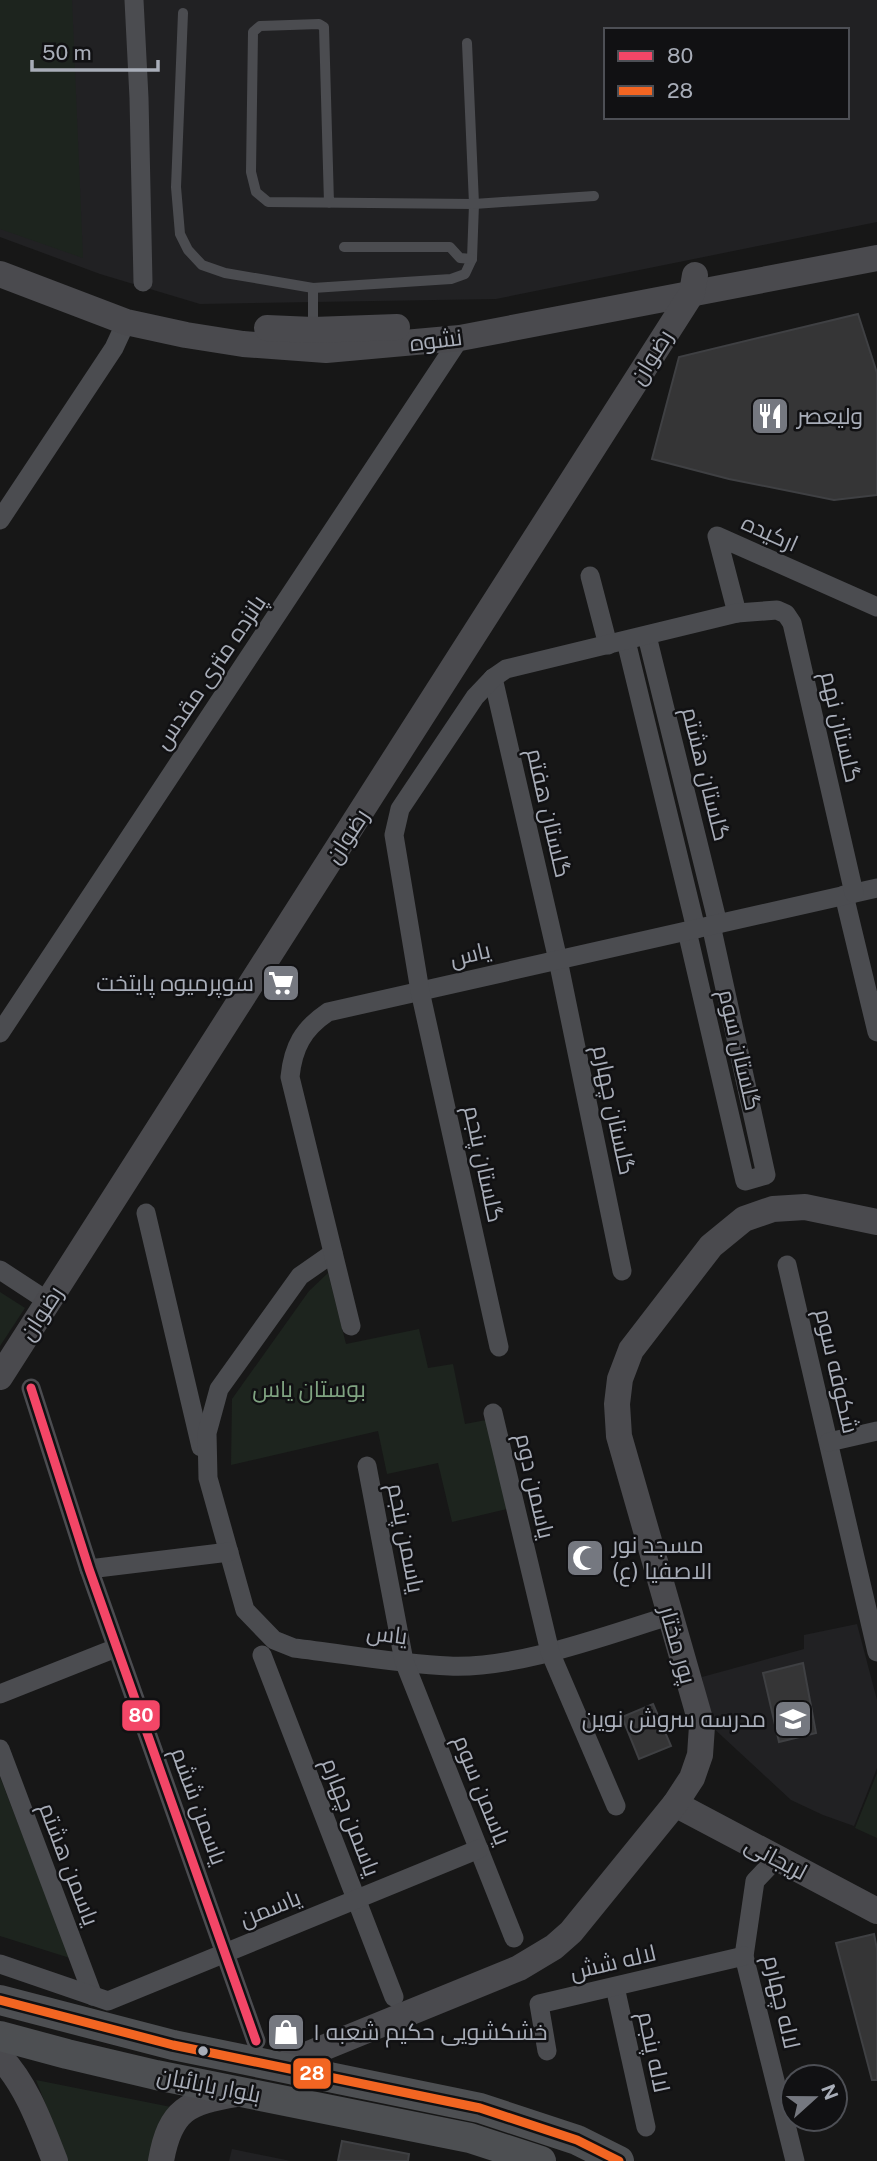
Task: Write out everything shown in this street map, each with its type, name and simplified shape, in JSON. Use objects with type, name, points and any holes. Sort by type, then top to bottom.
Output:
[{"type":"main road","name":"نشوه","points":[[0,274],[134,303],[186,335],[243,344],[326,350],[461,329],[693,284],[877,240]]},
{"type":"main road","name":"نشوه","points":[[0,258],[134,303],[183,317],[234,326],[313,330],[461,329]]},
{"type":"main road","name":"نشوه","points":[[693,284],[877,258]]},
{"type":"main road","name":"رضوان","points":[[0,1377],[693,284]]},
{"type":"main road","name":"پور مختار","points":[[279,2066],[519,1968],[554,1947],[587,1915],[675,1804],[697,1765],[702,1726],[619,1436],[617,1404],[620,1378],[631,1350],[711,1246],[744,1219],[773,1209],[805,1207],[877,1222]]},
{"type":"main road","name":"لریجانی","points":[[675,1804],[877,1911]]},
{"type":"main road","name":"بلوار بابائیان","points":[[0,2000],[173,2045],[480,2108],[577,2140],[619,2161]]},
{"type":"main road","name":"بلوار بابائیان","points":[[0,2036],[66,2054],[470,2138],[541,2161]]},
{"type":"main road","points":[[0,2057],[34,2109],[55,2161]]},
{"type":"main road","points":[[161,2161],[164,2142],[176,2117],[201,2100],[246,2092]]},
{"type":"street","points":[[0,520],[114,348],[134,303],[139,98],[134,0]]},
{"type":"street","name":"پانزده متری مقدس","points":[[0,1033],[461,329]]},
{"type":"street","name":"ارکیده","points":[[737,613],[717,536],[877,607]]},
{"type":"street","name":"گلستان هشتم","points":[[590,576],[617,643],[703,927]]},
{"type":"street","name":"گلستان نهم","points":[[737,613],[777,610],[786,614],[792,623],[877,1032]]},
{"type":"street","points":[[493,678],[506,669],[737,613]]},
{"type":"street","name":"گلستان هشتم","points":[[647,636],[703,927]]},
{"type":"street","name":"گلستان پنجم","points":[[493,678],[475,697],[400,809],[394,835],[421,991],[499,1347]]},
{"type":"street","name":"گلستان هفتم","points":[[493,678],[558,960]]},
{"type":"street","name":"یاس","points":[[351,1326],[290,1077],[292,1057],[300,1039],[312,1023],[328,1012],[877,888]]},
{"type":"street","name":"گلستان سوم","points":[[703,927],[766,1175],[744,1181],[703,927]]},
{"type":"street","name":"گلستان چهارم","points":[[558,960],[622,1271]]},
{"type":"street","name":"یاس","points":[[146,1213],[208,1478],[246,1611],[274,1640],[294,1648],[451,1666],[505,1661],[550,1652],[669,1616]]},
{"type":"street","name":"یاس","points":[[208,1478],[207,1433],[219,1389],[300,1276],[333,1253]]},
{"type":"street","name":"شکوفه سوم","points":[[787,1265],[877,1652]]},
{"type":"street","points":[[0,1270],[49,1302]]},
{"type":"street","name":"یاسمن ششم","points":[[31,1388],[116,1648],[256,2041]]},
{"type":"street","name":"یاسمن دوم","points":[[493,1413],[550,1652],[616,1806]]},
{"type":"street","points":[[829,1442],[877,1431]]},
{"type":"street","name":"یاسمن پنجم","points":[[367,1466],[404,1661]]},
{"type":"street","points":[[89,1569],[229,1552]]},
{"type":"street","points":[[0,1694],[116,1648]]},
{"type":"street","name":"یاسمن چهارم","points":[[262,1655],[394,1997]]},
{"type":"street","name":"یاسمن سوم","points":[[404,1661],[514,1938]]},
{"type":"street","name":"یاسمن هشتم","points":[[0,1749],[93,1996]]},
{"type":"street","name":"یاسمن","points":[[0,1964],[108,2001],[479,1849]]},
{"type":"street","name":"لاله چهارم","points":[[776,1859],[755,1881],[744,1956],[795,2161]]},
{"type":"street","name":"لاله شش","points":[[547,2051],[539,2004],[744,1956]]},
{"type":"street","name":"لاله پنجم","points":[[615,1987],[646,2127]]},
{"type":"lane","points":[[183,13],[176,187],[180,234],[188,250],[202,265],[225,273],[313,288],[451,279],[465,274],[472,259],[474,204],[467,43]]},
{"type":"lane","points":[[329,203],[326,32],[320,24],[260,26],[253,32],[251,172],[256,192],[268,202],[329,203],[474,204],[594,196]]},
{"type":"lane","points":[[344,247],[450,247],[460,258],[472,259]]},
{"type":"lane","points":[[313,288],[313,330]]},
{"type":"shaded area","points":[[0,0],[877,0],[877,222],[496,299],[200,304],[100,274],[0,237]]},
{"type":"shaded area","name":"مدرسه سروش نوین","points":[[857,1624],[877,1700],[877,1768],[854,1826],[791,1800],[710,1725],[702,1677],[804,1649],[804,1635]]},
{"type":"shaded area","points":[[232,2149],[291,2161],[229,2161]]},
{"type":"green space","points":[[0,0],[72,0],[83,258],[0,229]]},
{"type":"green space","name":"بوستان یاس","points":[[328,1273],[346,1344],[419,1329],[428,1368],[453,1364],[465,1424],[486,1420],[507,1509],[452,1522],[438,1463],[387,1474],[378,1431],[231,1465],[232,1399],[309,1291]]},
{"type":"green space","points":[[0,1292],[25,1308],[0,1346]]},
{"type":"green space","points":[[877,1773],[877,1838],[855,1828]]},
{"type":"green space","points":[[0,1777],[70,1958],[0,1936]]},
{"type":"green space","points":[[36,2080],[171,2107],[151,2161],[68,2161]]},
{"type":"building","name":"ولیعصر","points":[[858,314],[877,373],[877,495],[834,500],[729,479],[652,459],[679,357]]},
{"type":"building","name":"مدرسه سروش نوین","points":[[803,1663],[816,1733],[779,1742],[763,1673]]},
{"type":"building","points":[[653,1704],[671,1746],[639,1759],[622,1717]]},
{"type":"building","points":[[874,1934],[877,1949],[877,2080],[872,2080],[836,1943]]},
{"type":"building","points":[[342,2141],[409,2154],[408,2161],[338,2161]]},
{"type":"transit line","name":"80","points":[[31,1388],[89,1569],[256,2041]]},
{"type":"transit line","name":"28","points":[[0,2000],[173,2045],[480,2108],[577,2140],[619,2161]]},
{"type":"place","name":"ولیعصر","points":[[770,416]]},
{"type":"place","name":"سوپرمیوه پایتخت","points":[[281,983]]},
{"type":"place","name":"مسجد نور الاصفیا (ع)","points":[[585,1558]]},
{"type":"place","name":"مدرسه سروش نوین","points":[[793,1719]]},
{"type":"place","name":"خشکشویی حکیم شعبه ۱","points":[[286,2032]]}]
